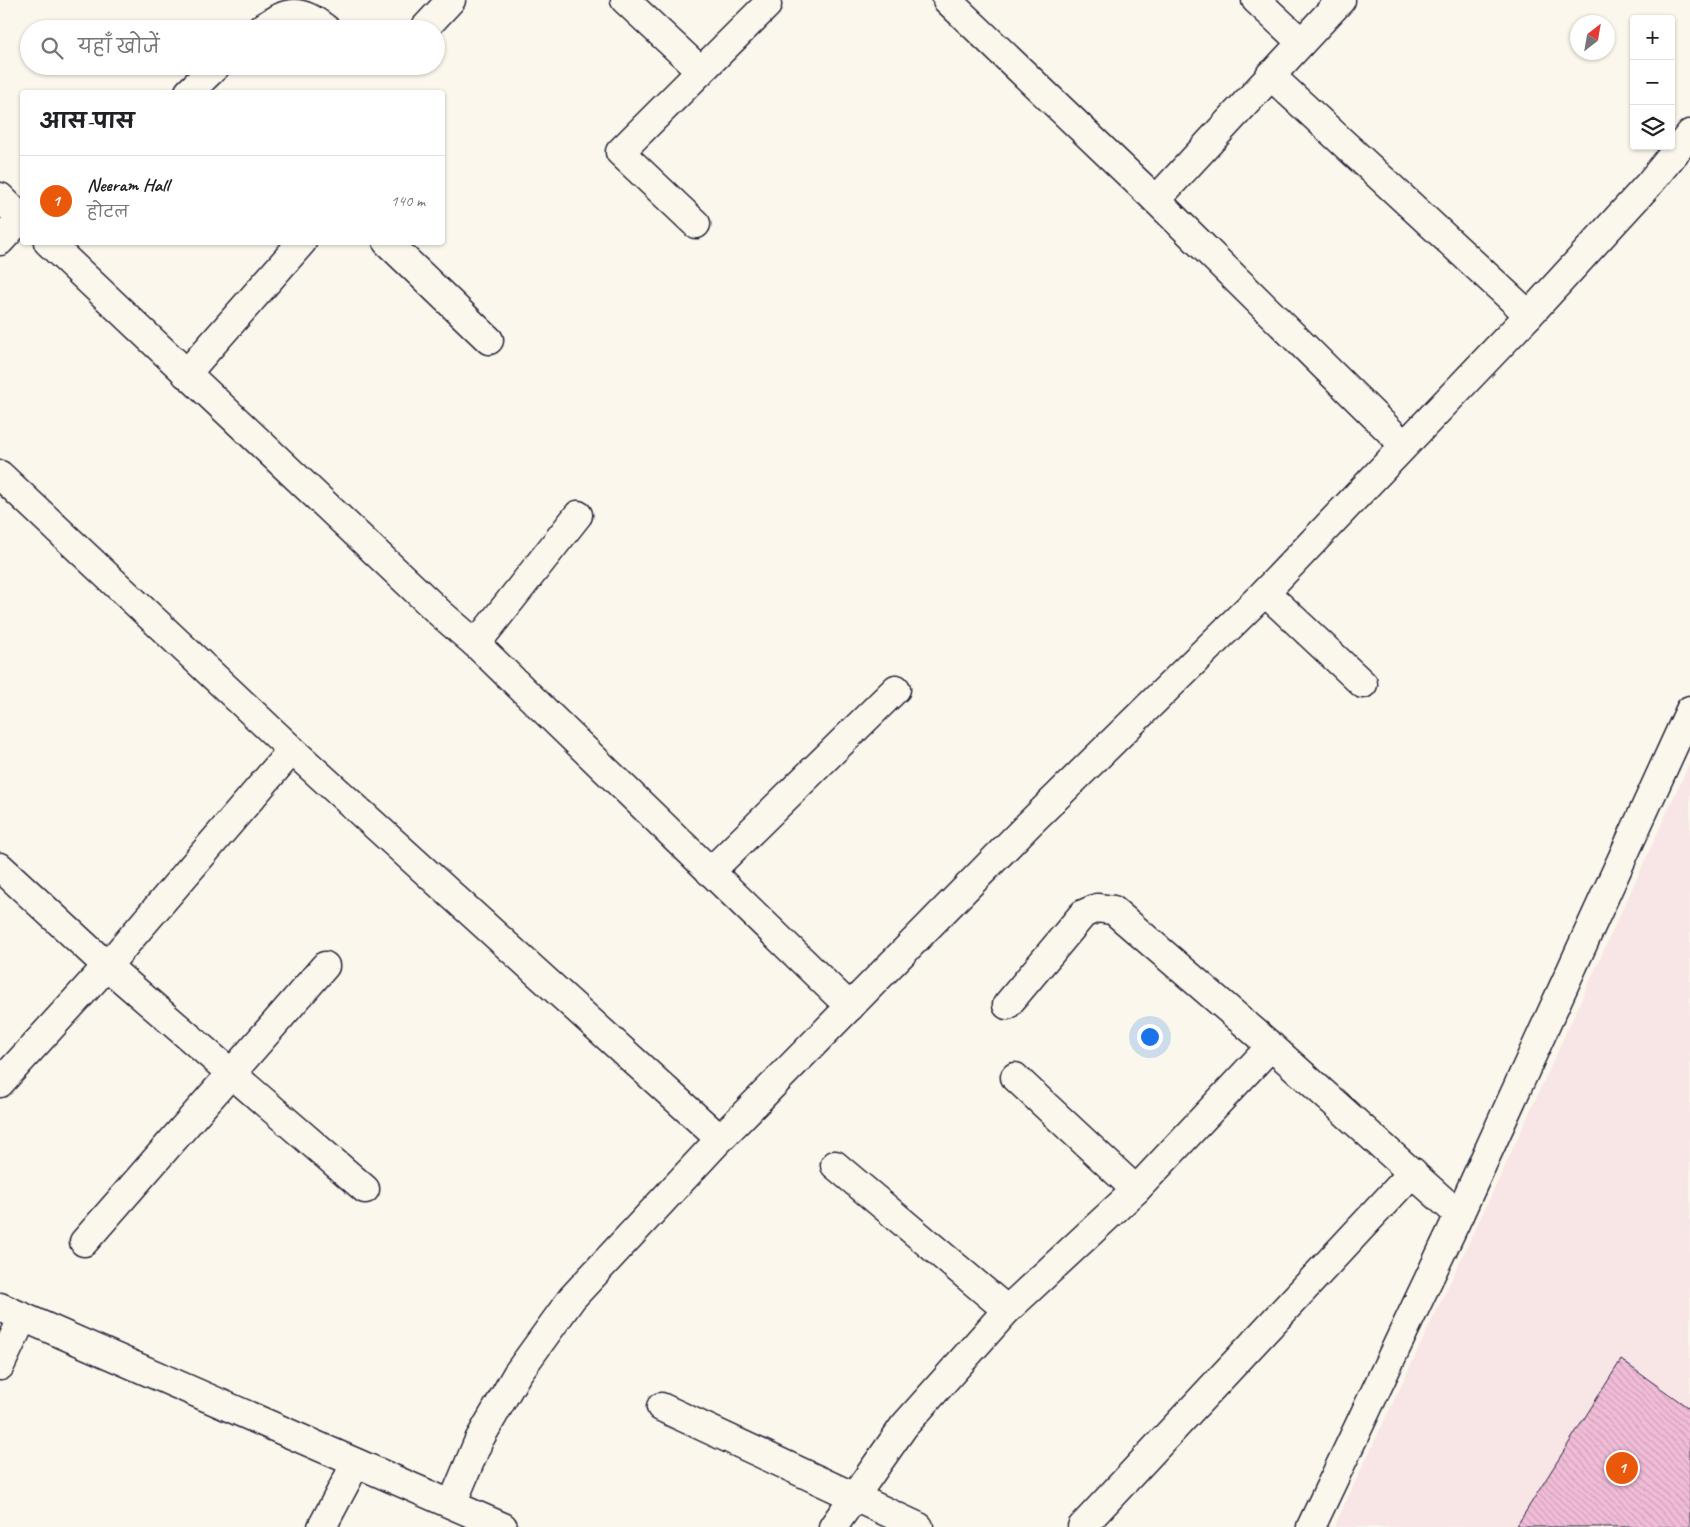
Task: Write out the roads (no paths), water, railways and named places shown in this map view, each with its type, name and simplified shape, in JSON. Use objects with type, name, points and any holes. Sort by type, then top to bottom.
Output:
[{"type":"street","points":[[432,20],[451,0]]},
{"type":"street","points":[[625,0],[701,72]]},
{"type":"street","points":[[947,0],[1156,200],[1404,445]]},
{"type":"street","points":[[1256,0],[1301,42]]},
{"type":"street","points":[[1156,200],[1341,0]]},
{"type":"street","points":[[696,224],[620,152],[767,6]]},
{"type":"street","points":[[273,20],[279,16],[295,14],[314,20]]},
{"type":"street","points":[[191,90],[207,75]]},
{"type":"street","points":[[1270,75],[1528,315]]},
{"type":"street","points":[[452,1504],[479,1440],[517,1374],[572,1298],[720,1139],[1028,825],[1265,592],[1528,315],[1649,184],[1690,134]]},
{"type":"street","points":[[0,197],[20,216]]},
{"type":"street","points":[[0,241],[20,220]]},
{"type":"street","points":[[51,245],[441,614],[476,644],[850,1007]]},
{"type":"street","points":[[186,374],[299,245]]},
{"type":"street","points":[[390,245],[489,340]]},
{"type":"street","points":[[0,475],[292,750],[720,1139]]},
{"type":"street","points":[[476,644],[578,515]]},
{"type":"street","points":[[1265,592],[1363,684]]},
{"type":"street","points":[[710,872],[896,689]]},
{"type":"street","points":[[1311,1527],[1459,1215],[1690,710]]},
{"type":"street","points":[[0,1083],[107,966],[292,750]]},
{"type":"street","points":[[0,867],[107,966],[365,1189]]},
{"type":"street","points":[[1008,1005],[1083,914],[1097,908],[1113,910],[1271,1046],[1459,1215]]},
{"type":"street","points":[[84,1242],[325,966]]},
{"type":"street","points":[[832,1527],[904,1426],[1007,1310],[1136,1190],[1271,1046]]},
{"type":"street","points":[[1015,1077],[1136,1190]]},
{"type":"street","points":[[835,1165],[1007,1310]]},
{"type":"street","points":[[1082,1527],[1413,1172]]},
{"type":"street","points":[[0,1366],[12,1312],[503,1527]]},
{"type":"street","points":[[661,1407],[919,1527]]},
{"type":"street","points":[[322,1527],[356,1463]]},
{"type":"place","name":"Neeram Hall","points":[[1622,1468]]}]
